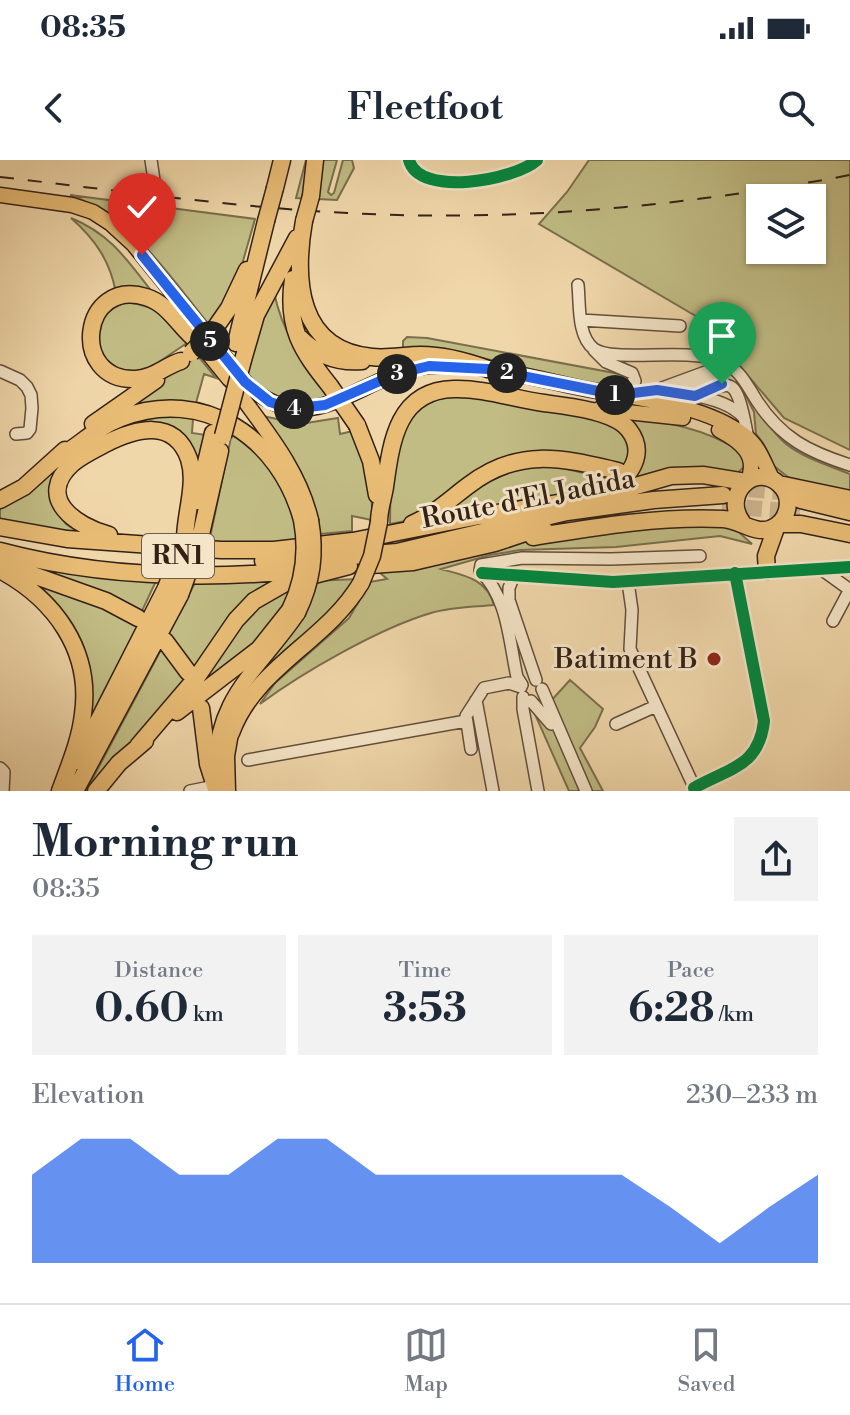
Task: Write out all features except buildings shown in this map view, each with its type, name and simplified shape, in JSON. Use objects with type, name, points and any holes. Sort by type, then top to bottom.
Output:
[{"type":"highway","points":[[75,791],[173,591],[192,541],[217,429],[238,359],[259,252],[282,160]]},
{"type":"highway","points":[[315,160],[290,300],[295,331],[307,357],[357,425],[371,461],[379,518]]},
{"type":"highway","points":[[238,359],[259,308],[304,221]]},
{"type":"highway","points":[[0,500],[24,487],[96,422],[190,352],[213,331],[259,252]]},
{"type":"highway","points":[[299,254],[301,294],[313,323],[345,350],[379,358]]},
{"type":"highway","points":[[138,295],[159,303],[190,352],[142,378],[130,379],[114,374],[100,364],[92,349],[90,332],[102,307],[111,300],[138,295]]},
{"type":"highway","points":[[295,331],[312,349],[337,361],[439,356],[488,369]]},
{"type":"highway","points":[[231,733],[241,709],[259,684],[328,626],[361,583],[375,546],[394,433],[406,412],[424,397],[446,389],[465,389],[555,404],[615,419],[630,431],[635,445],[634,465],[626,477],[607,489],[576,499]]},
{"type":"highway","points":[[58,458],[94,431],[132,414],[174,409],[217,429],[245,433],[271,456],[307,520],[303,572],[294,612],[259,649],[119,763],[96,791]]},
{"type":"highway","points":[[130,543],[73,520],[60,502],[60,485],[66,471],[82,456],[125,434],[146,429],[171,436],[188,456],[192,541]]},
{"type":"highway","points":[[353,541],[426,517],[478,478],[516,461],[564,459],[618,471]]},
{"type":"highway","points":[[0,530],[67,539],[247,551],[300,549],[601,496],[661,477],[682,474],[746,482],[757,478],[850,502]]},
{"type":"highway","points":[[746,482],[738,491],[735,502],[737,513],[766,563]]},
{"type":"highway","points":[[766,563],[788,504],[786,494],[776,482]]},
{"type":"highway","points":[[664,484],[723,496]]},
{"type":"highway","name":"Route d'El Jadida","points":[[346,561],[413,562],[595,516],[723,496]]},
{"type":"highway","name":"Route d'El Jadida","points":[[346,561],[413,549],[502,525],[567,512],[654,500],[723,496]]},
{"type":"highway","points":[[801,502],[850,502]]},
{"type":"highway","points":[[801,502],[850,512]]},
{"type":"highway","points":[[801,502],[850,523]]},
{"type":"highway","points":[[495,543],[625,524],[708,519],[745,524],[760,530],[778,524],[801,524],[850,534]]},
{"type":"highway","name":"RN1","points":[[0,530],[78,547],[204,559],[346,561]]},
{"type":"highway","name":"RN1","points":[[0,551],[80,566],[209,576],[257,575],[346,561]]},
{"type":"highway","points":[[138,746],[197,677],[236,620],[254,601],[287,582],[346,561]]},
{"type":"highway","points":[[0,564],[96,597],[138,618]]},
{"type":"highway","points":[[0,570],[34,591],[53,610],[69,634],[80,662],[85,696],[83,715],[61,791]]},
{"type":"highway","points":[[61,791],[135,653],[173,591]]},
{"type":"highway","points":[[165,641],[188,672]]},
{"type":"highway","points":[[199,716],[215,789]]},
{"type":"main road","points":[[0,195],[72,205],[93,212],[110,223],[133,244],[245,382],[262,397],[281,406],[301,409],[325,405],[415,368],[445,366],[488,369],[624,394],[729,425],[757,448],[776,482]]},
{"type":"main road","points":[[0,201],[58,209],[99,225],[122,245],[190,352],[269,410],[298,418],[333,411],[406,379],[448,373],[475,375],[683,418],[716,429],[745,449],[752,465],[746,482]]},
{"type":"main road","points":[[229,379],[294,472],[307,520]]},
{"type":"main road","points":[[555,404],[683,418]]},
{"type":"main road","points":[[215,789],[217,737],[226,709],[294,612]]},
{"type":"main road","points":[[215,789],[227,756],[231,733]]},
{"type":"street","points":[[151,160],[154,180]]},
{"type":"street","points":[[409,160],[415,172],[434,180],[472,181],[516,173],[537,160]]},
{"type":"street","points":[[578,285],[584,335],[591,347],[606,362],[632,373],[635,381],[624,394]]},
{"type":"street","points":[[581,320],[680,326]]},
{"type":"street","points":[[591,347],[604,353],[691,355],[726,363],[746,380],[757,401],[791,440],[803,448],[850,465]]},
{"type":"street","points":[[657,390],[711,370],[716,372],[714,377],[681,392]]},
{"type":"street","points":[[0,371],[20,380],[31,395],[30,429],[27,433],[16,434]]},
{"type":"street","points":[[624,394],[657,390],[681,392],[732,408],[744,418]]},
{"type":"street","points":[[700,398],[737,390],[748,438]]},
{"type":"street","points":[[539,684],[539,698],[524,692],[499,595],[479,569],[481,565],[512,559],[700,556]]},
{"type":"street","points":[[482,573],[583,582],[628,582],[735,573],[766,563],[821,569],[850,567]]},
{"type":"street","points":[[821,569],[849,591],[833,621]]},
{"type":"street","points":[[628,582],[632,610],[630,649],[695,789],[748,760],[762,735],[764,721],[735,573]]},
{"type":"street","points":[[514,575],[509,600],[583,791]]},
{"type":"street","points":[[538,791],[524,713],[524,692],[528,680],[539,684]]},
{"type":"street","points":[[471,749],[467,713],[484,688],[512,683],[524,692],[552,726],[583,791]]},
{"type":"street","points":[[476,700],[493,791]]},
{"type":"street","points":[[616,724],[656,706]]},
{"type":"street","points":[[248,760],[466,721]]},
{"type":"street","points":[[490,775],[502,765]]},
{"type":"street","points":[[0,768],[4,772],[3,791]]},
{"type":"street","points":[[190,791],[215,789]]},
{"type":"shaded area","points":[[306,160],[337,160],[328,192],[331,195],[343,160],[352,160],[354,168],[337,200],[296,198]]},
{"type":"shaded area","points":[[589,160],[850,160],[850,450],[784,418],[699,318],[539,224]]},
{"type":"shaded area","points":[[70,195],[255,219],[239,275],[210,326],[132,233],[93,205]]},
{"type":"shaded area","points":[[71,218],[109,242],[156,297],[116,294],[101,252]]},
{"type":"shaded area","points":[[274,292],[288,334],[329,396],[306,400],[285,398],[265,390],[247,375],[260,322]]},
{"type":"shaded area","points":[[127,302],[162,315],[187,343],[144,372],[122,372],[98,353],[98,334],[105,315]]},
{"type":"shaded area","points":[[407,337],[427,338],[625,375],[630,381],[626,386],[614,388],[451,351],[403,349],[403,341]]},
{"type":"shaded area","points":[[198,356],[216,378],[204,374],[196,403],[206,410],[111,414]]},
{"type":"shaded area","points":[[745,385],[766,422],[786,443],[811,458],[850,474],[850,492],[793,481],[774,466],[756,434],[754,412],[741,386]]},
{"type":"shaded area","points":[[464,394],[601,419],[617,425],[632,443],[624,467],[540,453],[411,520],[390,524],[391,461],[400,430],[427,401]]},
{"type":"shaded area","points":[[154,413],[193,419],[192,433],[206,435],[195,470],[167,428],[65,466],[59,515],[81,534],[0,520],[0,509],[29,492],[96,434]]},
{"type":"shaded area","points":[[263,416],[300,424],[338,418],[340,434],[353,431],[368,474],[372,520],[352,516],[352,531],[320,534],[317,519]]},
{"type":"shaded area","points":[[622,416],[668,423],[712,436],[740,451],[745,466],[734,476],[631,483],[641,467],[644,454]]},
{"type":"shaded area","points":[[233,428],[260,450],[293,503],[298,541],[262,544],[209,542]]},
{"type":"shaded area","points":[[538,462],[604,478],[618,478],[596,488],[430,522],[479,482]]},
{"type":"shaded area","points":[[724,524],[733,527],[752,544],[720,536],[616,547],[520,550],[441,569],[480,583],[494,605],[439,611],[389,629],[320,665],[260,704],[275,683],[349,618],[370,582],[387,579],[379,572],[522,541],[644,528]]},
{"type":"shaded area","points":[[0,557],[157,579],[142,611]]},
{"type":"shaded area","points":[[29,577],[121,612],[138,625],[91,716],[90,673],[80,638],[59,606]]},
{"type":"shaded area","points":[[281,579],[195,677],[167,636],[196,581]]},
{"type":"shaded area","points":[[356,579],[349,593],[230,718],[314,581]]},
{"type":"shaded area","points":[[293,586],[286,604],[265,635],[252,648],[190,691],[245,615]]},
{"type":"shaded area","points":[[163,646],[187,683],[90,791],[86,791]]},
{"type":"shaded area","points":[[570,680],[603,709],[580,748],[603,791],[569,791],[534,712],[550,702]]},
{"type":"tunnel","points":[[725,487],[793,493]]},
{"type":"tunnel","points":[[722,506],[800,512]]},
{"type":"railway","points":[[0,177],[298,210],[455,216],[625,207],[738,194],[850,175]]},
{"type":"cycle path","points":[[409,160],[416,172],[430,179],[448,182],[489,179],[509,174],[537,160]]},
{"type":"cycle path","points":[[482,573],[613,582],[850,567]]},
{"type":"cycle path","points":[[694,788],[749,757],[756,748],[764,721],[735,573]]},
{"type":"place","name":"Batiment B","points":[[714,659]]},
{"type":"route","points":[[142,255],[245,382],[270,402],[291,409],[337,402],[382,379],[429,366],[488,369],[618,395],[657,390],[695,396],[722,384]]}]
